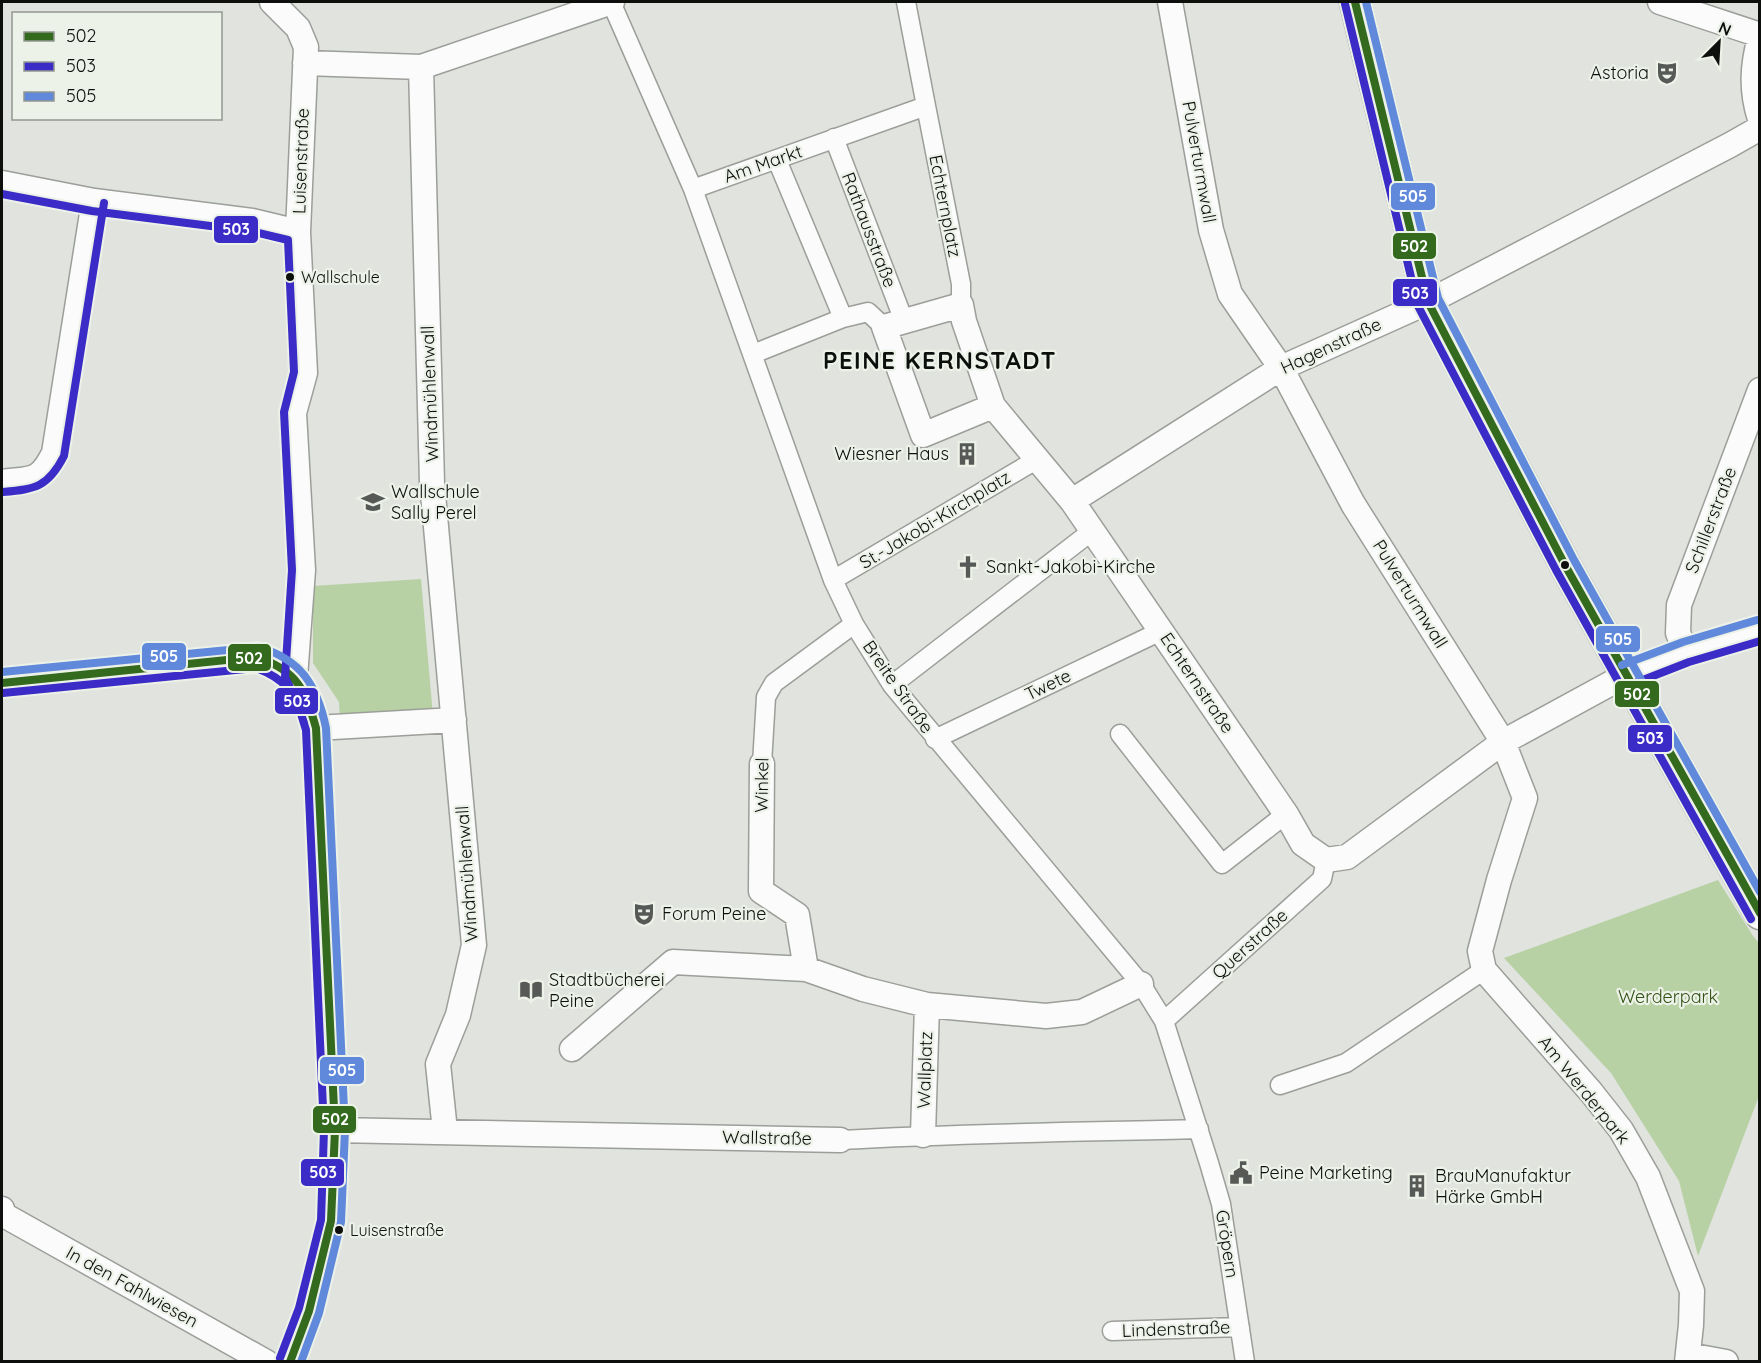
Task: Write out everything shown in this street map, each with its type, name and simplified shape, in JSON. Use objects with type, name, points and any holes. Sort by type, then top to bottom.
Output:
[{"type":"street","name":"Luisenstraße","points":[[272,2],[298,28],[306,47],[298,232],[305,373],[294,413],[303,570],[295,677]]},
{"type":"street","points":[[305,63],[421,67],[612,2],[693,189]]},
{"type":"street","points":[[906,2],[926,106]]},
{"type":"street","name":"Pulverturmwall","points":[[1170,2],[1211,230],[1230,294],[1281,368],[1353,504],[1503,742],[1525,798],[1499,880],[1480,951],[1484,970]]},
{"type":"street","points":[[1355,2],[1428,302],[1565,565],[1760,914]]},
{"type":"street","points":[[1660,2],[1760,37],[1754,58],[1753,81],[1755,104],[1760,119]]},
{"type":"street","name":"Windmühlenwall","points":[[421,67],[432,483],[474,945],[458,1015],[438,1064],[445,1131]]},
{"type":"street","name":"Am Markt","points":[[693,189],[926,106]]},
{"type":"street","name":"Echternplatz","points":[[926,106],[961,284],[964,321],[993,406],[1072,501]]},
{"type":"street","name":"Hagenstraße","points":[[1072,501],[1281,368],[1428,302],[1760,128]]},
{"type":"street","name":"Rathausstraße","points":[[834,138],[894,324]]},
{"type":"street","points":[[777,160],[843,318]]},
{"type":"street","points":[[2,183],[94,201],[252,221],[298,232]]},
{"type":"street","name":"Breite Straße","points":[[693,189],[833,580],[854,624],[892,685],[935,739],[1141,984],[1164,1021],[1199,1129]]},
{"type":"street","points":[[2,482],[34,478],[46,470],[54,453],[94,201]]},
{"type":"street","points":[[753,354],[843,318],[868,312],[894,324],[961,305]]},
{"type":"street","points":[[894,324],[922,435],[993,406]]},
{"type":"street","name":"Schillerstraße","points":[[1686,652],[1678,633],[1679,605],[1760,390]]},
{"type":"street","name":"St.-Jakobi-Kirchplatz","points":[[833,580],[1036,460]]},
{"type":"street","name":"Echternstraße","points":[[1072,501],[1286,814],[1303,844],[1326,860]]},
{"type":"street","points":[[892,685],[1092,531]]},
{"type":"street","name":"Winkel","points":[[806,969],[797,915],[761,891],[762,764],[766,697],[774,683],[854,624]]},
{"type":"street","points":[[1326,860],[1347,857],[1503,742],[1626,675],[1686,652],[1760,630]]},
{"type":"street","name":"Twete","points":[[935,739],[1161,631]]},
{"type":"street","points":[[2,683],[257,657],[278,663],[295,677],[308,700],[316,728],[335,1130],[331,1221],[309,1311],[290,1362]]},
{"type":"street","points":[[316,728],[454,720]]},
{"type":"street","points":[[1120,734],[1222,864],[1286,814]]},
{"type":"street","name":"Querstraße","points":[[1164,1021],[1322,879],[1326,860]]},
{"type":"street","points":[[572,1049],[673,962],[806,969],[863,989],[927,1005],[1047,1016],[1082,1012],[1141,984]]},
{"type":"street","points":[[1280,1085],[1346,1063],[1484,970]]},
{"type":"street","name":"Am Werderpark","points":[[1484,970],[1591,1092],[1621,1130],[1648,1178],[1692,1291],[1687,1358]]},
{"type":"street","name":"Wallplatz","points":[[923,1135],[927,1005]]},
{"type":"street","name":"Wallstraße","points":[[335,1130],[840,1140],[923,1135],[971,1136],[1199,1129]]},
{"type":"street","name":"Gröpern","points":[[1199,1129],[1221,1204],[1245,1362]]},
{"type":"street","name":"In den Fahlwiesen","points":[[2,1209],[2,1214],[266,1362]]},
{"type":"street","name":"Lindenstraße","points":[[1112,1331],[1240,1327]]},
{"type":"street","points":[[1687,1358],[1726,1362]]},
{"type":"green space","points":[[421,579],[433,716],[340,720],[339,702],[313,663],[313,586]]},
{"type":"green space","name":"Werderpark","points":[[1718,880],[1759,943],[1759,1096],[1698,1256],[1679,1181],[1611,1073],[1504,958]]},
{"type":"transit line","name":"502","points":[[1355,2],[1428,302],[1565,565],[1760,913]]},
{"type":"transit line","name":"505","points":[[1366,2],[1438,298],[1574,560],[1760,892]]},
{"type":"transit line","name":"503","points":[[1345,4],[1418,306],[1556,570],[1751,919]]},
{"type":"transit line","name":"503","points":[[2,194],[92,211],[250,231],[288,240],[294,372],[284,412],[292,570],[285,677],[298,704],[306,730],[324,1130],[321,1220],[299,1308],[280,1358]]},
{"type":"transit line","name":"503","points":[[3,492],[40,484],[52,474],[64,456],[104,203]]},
{"type":"transit line","name":"505","points":[[1622,665],[1683,642],[1757,620]]},
{"type":"transit line","name":"503","points":[[1630,685],[1689,662],[1760,641]]},
{"type":"transit line","name":"505","points":[[2,672],[258,647],[273,652],[296,667],[305,676],[318,699],[326,728],[345,1130],[341,1222],[319,1313],[301,1362]]},
{"type":"transit line","name":"502","points":[[2,683],[257,657],[271,662],[290,675],[308,702],[316,728],[335,1130],[331,1221],[309,1311],[290,1362]]},
{"type":"transit line","name":"503","points":[[3,693],[256,668],[275,677],[288,688],[297,703],[304,723]]},
{"type":"place","name":"Astoria","points":[[1667,73]]},
{"type":"place","name":"Wallschule","points":[[290,277]]},
{"type":"place","name":"Wiesner Haus","points":[[967,454]]},
{"type":"place","name":"Wallschule Sally Perel","points":[[373,502]]},
{"type":"place","name":"Sankt-Jakobi-Kirche","points":[[968,567]]},
{"type":"place","name":"Forum Peine","points":[[644,914]]},
{"type":"place","name":"Stadtbücherei Peine","points":[[531,990]]},
{"type":"place","name":"Peine Marketing","points":[[1241,1173]]},
{"type":"place","name":"BrauManufaktur Härke GmbH","points":[[1417,1186]]},
{"type":"place","name":"Luisenstraße","points":[[339,1230]]},
{"type":"district","name":"PEINE KERNSTADT","points":[[940,361]]}]
